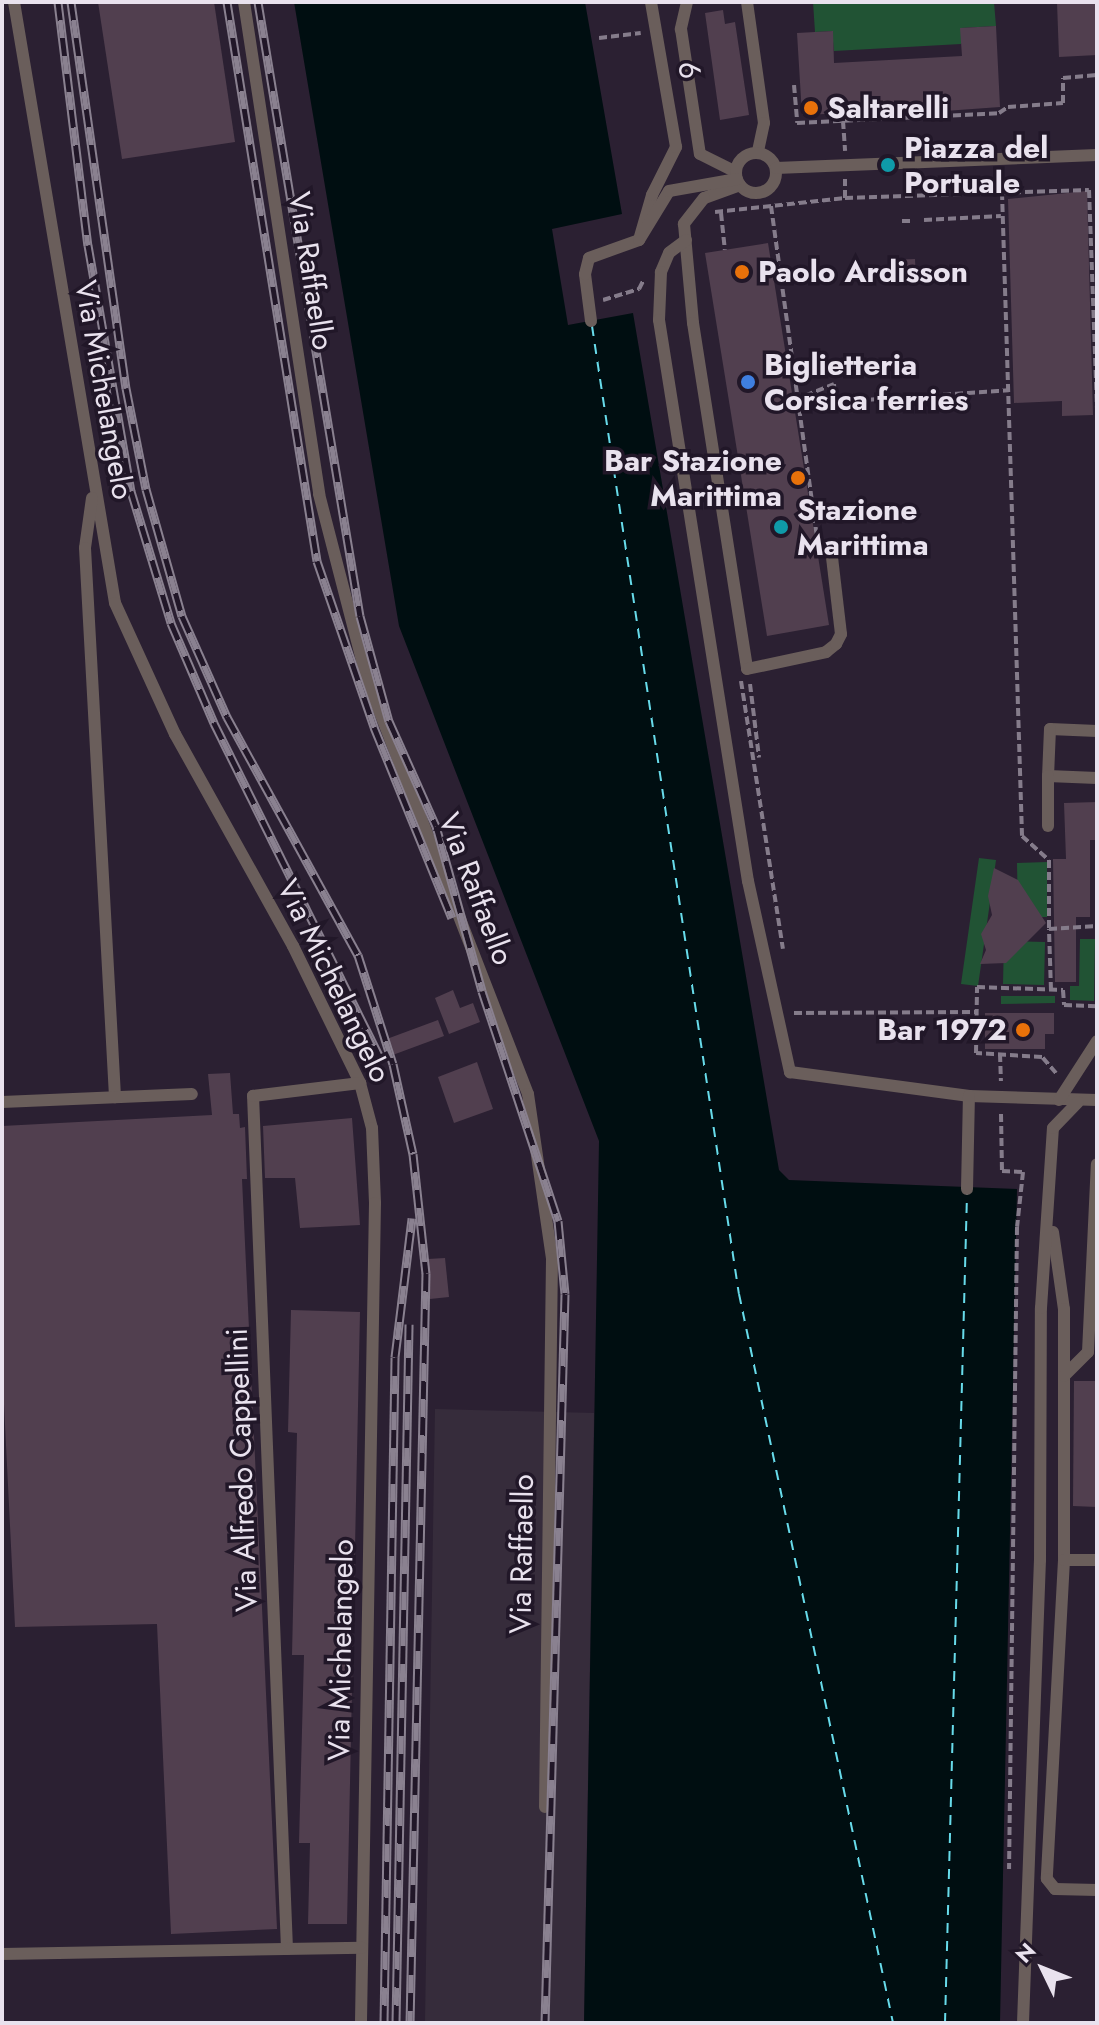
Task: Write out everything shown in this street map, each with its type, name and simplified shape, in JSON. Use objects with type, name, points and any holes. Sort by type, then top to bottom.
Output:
[{"type":"lane","name":"Via Michelangelo","points":[[14,2],[115,603],[175,734],[293,946],[360,1083],[375,1167],[361,2023]]},
{"type":"lane","name":"Via Raffaello","points":[[244,2],[319,494],[367,679],[528,1094],[552,1259],[545,1807]]},
{"type":"lane","name":"6","points":[[639,240],[652,195],[676,147],[651,2]]},
{"type":"lane","points":[[687,2],[681,29],[700,154],[760,193],[773,184],[776,168]]},
{"type":"lane","points":[[747,2],[764,123],[758,152]]},
{"type":"lane","points":[[758,152],[743,157],[737,179],[701,200],[684,224],[693,323],[747,669],[826,652],[836,644],[841,634],[832,557]]},
{"type":"lane","points":[[758,152],[776,168],[1097,155]]},
{"type":"lane","points":[[591,321],[585,274],[589,258],[639,240],[669,191],[737,179]]},
{"type":"lane","points":[[686,240],[669,253],[661,272],[659,320],[748,881],[790,1072],[969,1096],[1078,1102],[1097,1100]]},
{"type":"lane","points":[[94,488],[85,548],[115,1097]]},
{"type":"lane","points":[[1048,826],[1050,729],[1097,731]]},
{"type":"lane","points":[[1048,776],[1097,778]]},
{"type":"lane","points":[[1059,1100],[1097,1041]]},
{"type":"lane","name":"Via Alfredo Cappellini","points":[[287,1949],[253,1096],[360,1083]]},
{"type":"lane","points":[[2,1102],[192,1094]]},
{"type":"lane","points":[[967,1189],[969,1096]]},
{"type":"lane","points":[[1023,2023],[1040,1560],[1041,1308],[1050,1213],[1053,1128],[1078,1102]]},
{"type":"lane","points":[[1064,1376],[1088,1352],[1097,1164]]},
{"type":"lane","points":[[1050,1213],[1064,1309],[1064,1560],[1047,1879],[1055,1889],[1097,1890]]},
{"type":"lane","points":[[1064,1560],[1097,1560]]},
{"type":"lane","points":[[2,1954],[362,1948]]},
{"type":"path","points":[[794,85],[797,123],[999,113],[1008,107],[1063,103],[1063,78],[1097,75]]},
{"type":"path","points":[[713,209],[721,213],[771,206],[1089,190],[1097,410]]},
{"type":"path","points":[[1002,192],[1022,836],[1049,860],[1051,990]]},
{"type":"path","points":[[771,206],[794,400],[820,559],[832,557]]},
{"type":"path","points":[[721,213],[725,250]]},
{"type":"path","points":[[924,220],[1002,216]]},
{"type":"path","points":[[902,221],[912,221]]},
{"type":"path","points":[[794,400],[834,384],[835,402],[1009,390]]},
{"type":"path","points":[[740,679],[783,952]]},
{"type":"path","points":[[1049,929],[1097,926]]},
{"type":"path","points":[[1056,1073],[1042,1057],[976,1053],[977,987],[1063,990],[1064,1005],[1097,1006]]},
{"type":"path","points":[[791,998],[793,1013],[975,1012]]},
{"type":"path","points":[[1000,1054],[1002,1171],[1023,1172],[1017,1227],[1009,1880]]},
{"type":"shaded area","points":[[294,2],[585,2],[622,214],[552,229],[568,325],[633,313],[779,1170],[789,1180],[1017,1189],[1000,2023],[584,2023],[599,1141],[399,626]]},
{"type":"shaded area","points":[[435,1409],[594,1413],[584,2023],[425,2023]]},
{"type":"green space","points":[[813,2],[994,2],[996,26],[961,28],[961,44],[834,51],[832,31],[815,32]]},
{"type":"green space","points":[[979,858],[996,860],[978,986],[961,984]]},
{"type":"green space","points":[[1047,862],[1047,917],[1018,917],[1017,863]]},
{"type":"green space","points":[[1080,939],[1095,939],[1094,1001],[1070,1000],[1070,986],[1079,986]]},
{"type":"green space","points":[[1004,941],[1045,942],[1044,985],[1003,984]]},
{"type":"green space","points":[[1001,996],[1055,996],[1055,1003],[1001,1004]]},
{"type":"building","points":[[98,2],[214,2],[235,142],[122,159]]},
{"type":"building","points":[[1057,2],[1097,2],[1097,55],[1059,57]]},
{"type":"building","points":[[723,10],[725,24],[735,22],[749,115],[720,120],[705,13]]},
{"type":"building","points":[[996,26],[1000,107],[848,118],[848,113],[802,115],[797,33],[833,31],[834,63],[962,56],[960,28]]},
{"type":"building","points":[[1087,191],[1093,415],[1062,416],[1062,401],[1014,403],[1008,199]]},
{"type":"building","name":"Stazione Marittima","points":[[768,243],[829,625],[767,636],[705,253]]},
{"type":"building","points":[[915,259],[916,281],[894,282],[892,260]]},
{"type":"building","points":[[1097,802],[1097,840],[1090,840],[1090,917],[1076,917],[1076,982],[1055,982],[1053,859],[1066,859],[1064,803]]},
{"type":"building","points":[[994,868],[1018,880],[1046,923],[1006,963],[980,964],[986,950],[981,934],[992,915],[988,896]]},
{"type":"building","points":[[453,990],[460,1008],[473,1003],[480,1022],[449,1034],[435,998]]},
{"type":"building","points":[[985,1013],[1054,1013],[1054,1034],[1045,1034],[1045,1049],[985,1049]]},
{"type":"building","points":[[438,1020],[444,1036],[390,1056],[384,1040]]},
{"type":"building","points":[[477,1062],[493,1109],[454,1123],[438,1077]]},
{"type":"building","points":[[230,1073],[233,1114],[239,1114],[240,1128],[245,1127],[247,1179],[242,1179],[277,1929],[171,1934],[157,1624],[15,1627],[2,1364],[2,1126],[212,1115],[208,1074]]},
{"type":"building","points":[[352,1118],[360,1225],[300,1228],[295,1178],[265,1178],[263,1126]]},
{"type":"building","points":[[445,1258],[449,1297],[430,1299],[428,1259]]},
{"type":"building","points":[[291,1310],[360,1312],[347,1924],[308,1924],[310,1843],[299,1843],[304,1655],[292,1655],[297,1433],[288,1432]]},
{"type":"building","points":[[1074,1381],[1097,1381],[1097,1507],[1073,1506]]},
{"type":"ferry route","points":[[592,326],[739,1294],[893,2023]]},
{"type":"ferry route","points":[[945,2023],[967,1194]]},
{"type":"railway","points":[[58,2],[88,245],[131,491],[171,623],[214,723],[382,1062]]},
{"type":"railway","points":[[71,2],[126,388],[146,489],[182,616],[227,717],[358,955],[393,1064],[413,1154],[426,1273],[410,2023]]},
{"type":"railway","points":[[227,2],[317,561],[374,727],[452,918]]},
{"type":"railway","points":[[258,2],[360,616],[389,721],[436,826],[482,991],[558,1221],[565,1294],[545,2023]]},
{"type":"railway","points":[[384,2023],[395,1357],[412,1218]]},
{"type":"railway","points":[[396,2023],[409,1324]]},
{"type":"place","name":"Saltarelli","points":[[811,108]]},
{"type":"place","name":"Piazza del Portuale","points":[[888,165]]},
{"type":"place","name":"Paolo Ardisson","points":[[742,272]]},
{"type":"place","name":"Biglietteria Corsica ferries","points":[[748,382]]},
{"type":"place","name":"Bar Stazione Marittima","points":[[798,478]]},
{"type":"place","name":"Stazione Marittima","points":[[781,527]]},
{"type":"place","name":"Bar 1972","points":[[1023,1030]]}]
